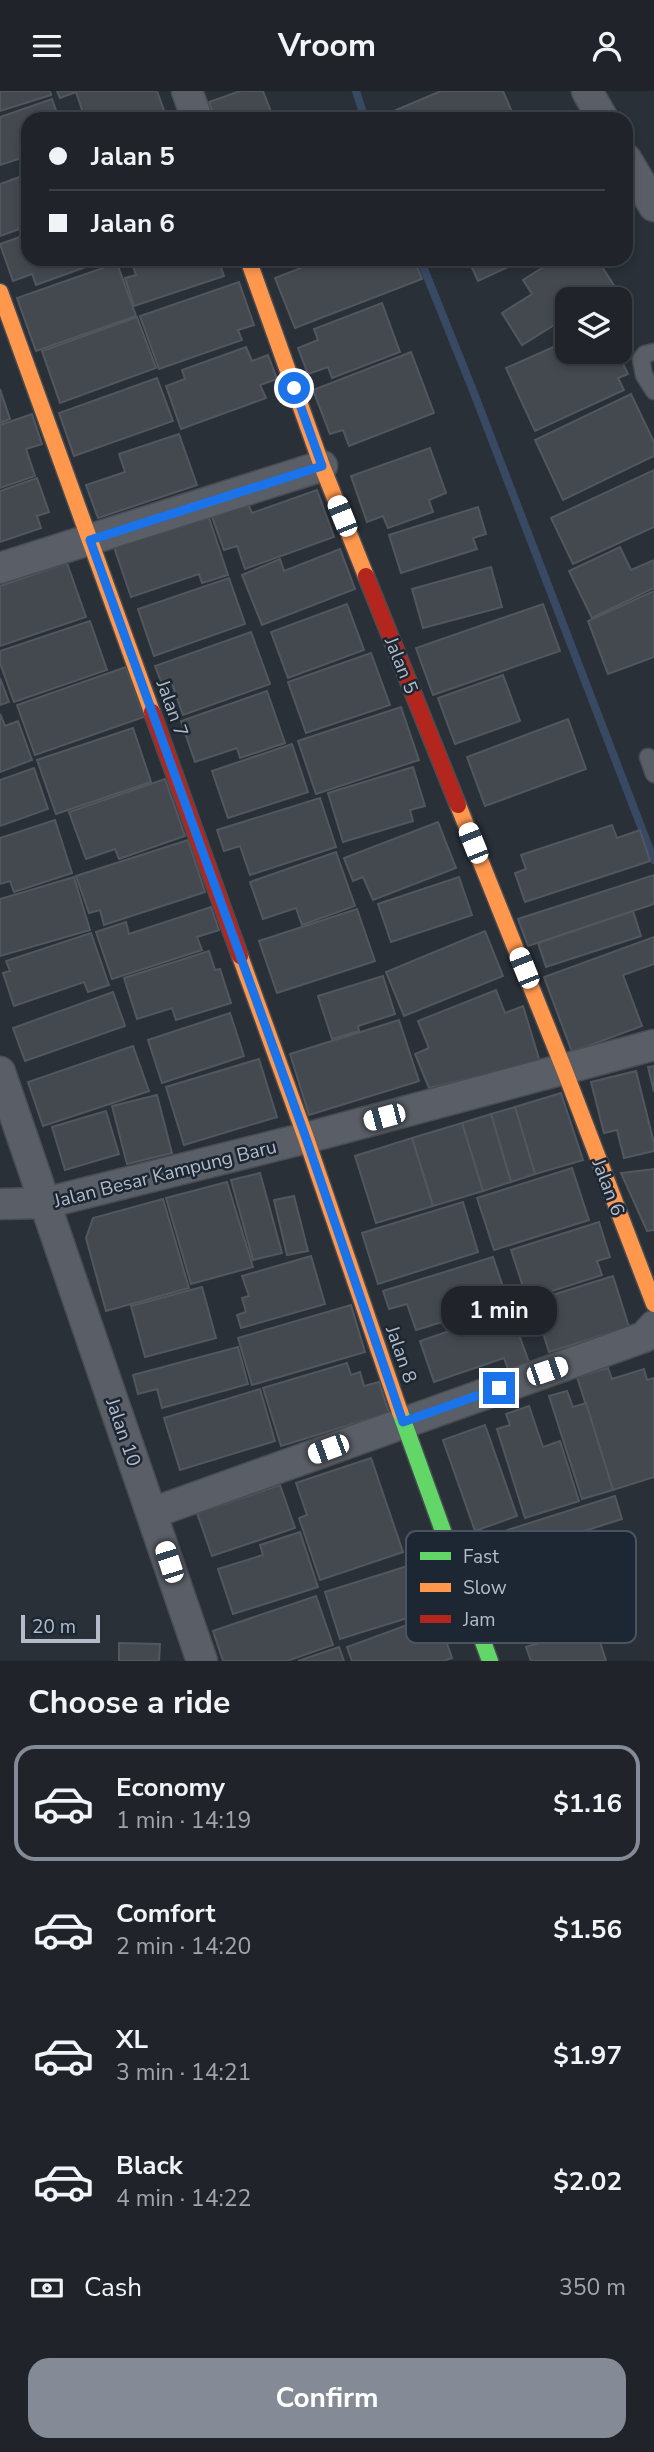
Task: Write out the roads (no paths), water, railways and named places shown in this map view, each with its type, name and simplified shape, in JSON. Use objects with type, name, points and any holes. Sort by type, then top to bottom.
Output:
[{"type":"street","points":[[187,91],[194,112]]},
{"type":"street","points":[[587,91],[599,112]]},
{"type":"street","points":[[633,171],[654,206]]},
{"type":"street","name":"Jalan 5","points":[[250,266],[322,466],[564,1069]]},
{"type":"street","name":"Jalan 7","points":[[0,292],[306,1138]]},
{"type":"street","points":[[0,568],[322,466]]},
{"type":"street","name":"Jalan Besar Kampung Baru","points":[[0,1204],[45,1203],[306,1138],[654,1045]]},
{"type":"street","name":"Jalan 6","points":[[564,1069],[654,1304]]},
{"type":"street","name":"Jalan 10","points":[[0,1072],[202,1661]]},
{"type":"street","name":"Jalan 8","points":[[306,1138],[443,1531]]},
{"type":"street","points":[[152,1513],[644,1337],[654,1326]]},
{"type":"street","name":"Jalan 8","points":[[483,1643],[490,1661]]},
{"type":"lane","points":[[654,352],[645,354],[641,359],[645,375],[654,391]]},
{"type":"lane","points":[[648,757],[654,774]]},
{"type":"waterway","points":[[356,91],[363,112]]},
{"type":"waterway","points":[[423,266],[654,860]]}]
